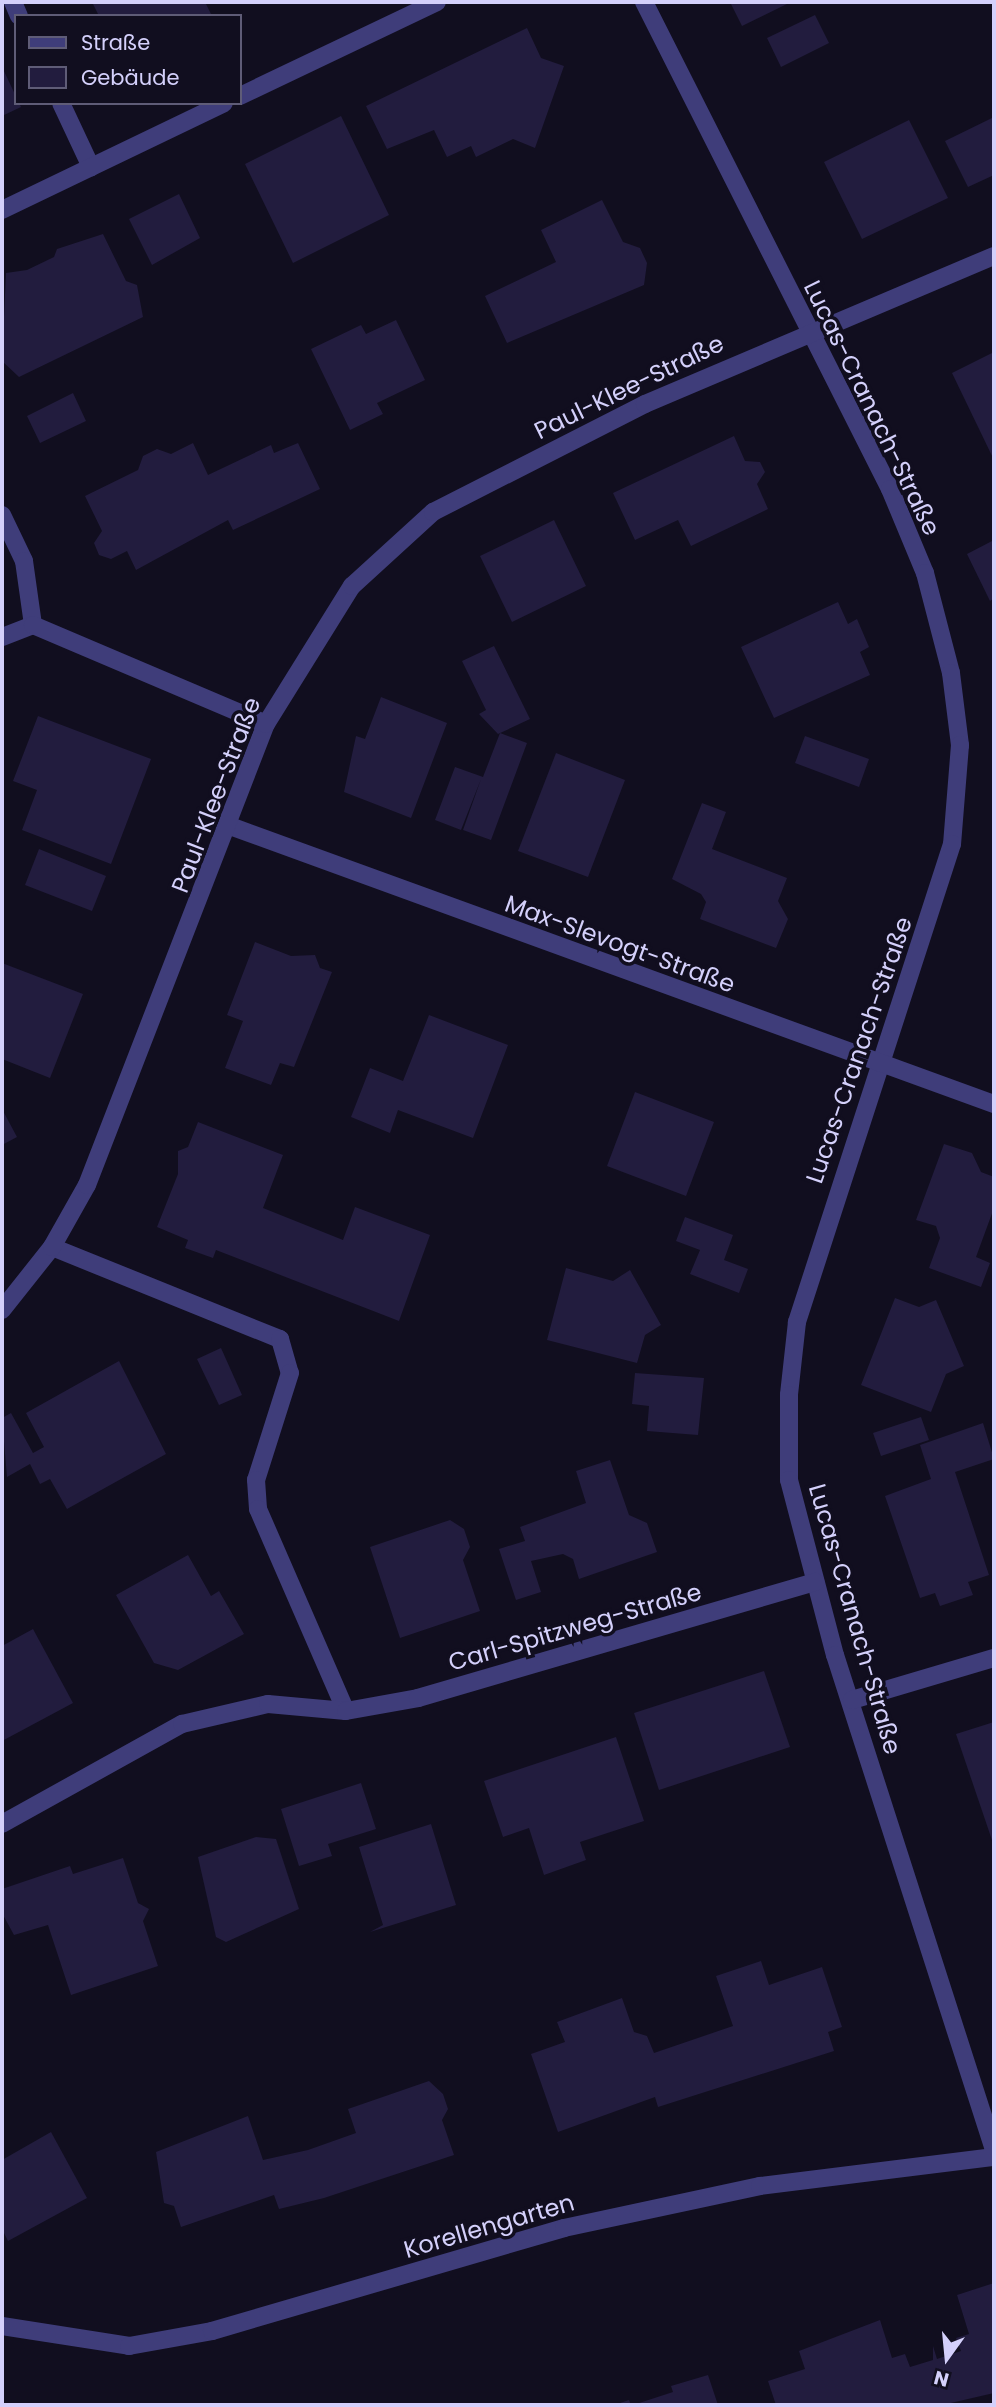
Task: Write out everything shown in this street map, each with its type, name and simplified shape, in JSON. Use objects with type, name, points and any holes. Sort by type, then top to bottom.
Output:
[{"type":"street","points":[[242,95],[437,2]]},
{"type":"street","name":"Lucas-Cranach-Straße","points":[[644,2],[807,331],[890,489],[925,573],[951,673],[960,745],[952,844],[796,1334],[789,1480],[815,1582],[994,2150]]},
{"type":"street","points":[[62,105],[91,167]]},
{"type":"street","points":[[2,210],[221,105]]},
{"type":"street","name":"Paul-Klee-Straße","points":[[2,1310],[52,1247],[116,1122],[230,826],[266,724],[352,586],[433,512],[807,331],[928,288],[994,256]]},
{"type":"street","points":[[2,514],[24,561],[33,625]]},
{"type":"street","points":[[2,637],[33,625],[266,724]]},
{"type":"street","name":"Max-Slevogt-Straße","points":[[230,826],[880,1066],[994,1104]]},
{"type":"street","points":[[52,1247],[280,1339],[290,1373],[256,1480],[258,1509],[346,1711]]},
{"type":"street","name":"Carl-Spitzweg-Straße","points":[[2,1824],[182,1724],[268,1704],[346,1711],[418,1698],[815,1582]]},
{"type":"street","points":[[852,1700],[994,1658]]},
{"type":"street","name":"Korellengarten","points":[[2,2326],[129,2346],[212,2331],[564,2228],[760,2186],[994,2157]]},
{"type":"building","points":[[92,2],[205,2],[211,14],[98,14]]},
{"type":"building","points":[[730,2],[791,2],[742,26]]},
{"type":"building","points":[[815,15],[829,43],[781,67],[767,38]]},
{"type":"building","points":[[527,28],[541,58],[564,66],[535,148],[513,139],[476,157],[471,146],[447,157],[434,130],[387,149],[366,106]]},
{"type":"building","points":[[2,67],[14,92],[14,105],[21,107],[2,116]]},
{"type":"building","points":[[341,116],[389,215],[293,263],[245,164]]},
{"type":"building","points":[[992,118],[994,175],[968,187],[945,141]]},
{"type":"building","points":[[909,120],[948,198],[862,239],[824,162]]},
{"type":"building","points":[[179,194],[200,238],[152,265],[129,219]]},
{"type":"building","points":[[602,200],[623,242],[640,248],[647,263],[644,285],[507,343],[485,296],[556,262],[541,230]]},
{"type":"building","points":[[103,234],[126,281],[137,285],[143,317],[19,377],[2,361],[6,273],[27,270],[54,257],[57,249]]},
{"type":"building","points":[[396,320],[425,380],[377,403],[383,414],[350,430],[311,349],[361,325],[366,334]]},
{"type":"building","points":[[994,352],[994,460],[952,373]]},
{"type":"building","points":[[73,393],[86,421],[40,443],[27,416]]},
{"type":"building","points":[[734,436],[745,461],[760,462],[765,472],[757,484],[768,509],[691,546],[678,520],[635,540],[613,493]]},
{"type":"building","points":[[193,443],[208,475],[271,445],[274,453],[298,443],[320,489],[233,530],[228,520],[136,570],[127,551],[111,559],[99,555],[94,543],[102,531],[85,496],[138,470],[143,456],[157,449],[171,454]]},
{"type":"building","points":[[554,520],[586,586],[512,622],[480,556]]},
{"type":"building","points":[[994,540],[994,598],[990,601],[967,554]]},
{"type":"building","points":[[838,602],[848,624],[857,619],[869,647],[860,652],[870,675],[774,718],[741,647]]},
{"type":"building","points":[[494,646],[530,719],[498,734],[479,714],[486,710],[462,661]]},
{"type":"building","points":[[381,697],[447,723],[411,818],[344,792],[356,736],[365,739]]},
{"type":"building","points":[[38,716],[151,759],[111,864],[22,830],[37,790],[13,781]]},
{"type":"building","points":[[500,733],[527,743],[491,840],[463,830],[481,779],[461,830],[435,820],[455,767],[483,777]]},
{"type":"building","points":[[805,736],[869,759],[859,787],[795,763]]},
{"type":"building","points":[[556,753],[625,780],[588,877],[518,851]]},
{"type":"building","points":[[702,803],[726,812],[712,849],[787,878],[778,901],[788,919],[776,948],[700,919],[706,902],[701,894],[672,879]]},
{"type":"building","points":[[39,849],[106,876],[92,911],[25,885]]},
{"type":"building","points":[[255,942],[291,956],[315,955],[320,968],[332,972],[294,1067],[280,1063],[271,1085],[225,1068],[243,1021],[227,1015]]},
{"type":"building","points":[[2,963],[83,994],[50,1078],[2,1059]]},
{"type":"building","points":[[429,1015],[508,1045],[473,1138],[398,1110],[390,1133],[351,1117],[370,1068],[403,1081]]},
{"type":"building","points":[[635,1092],[714,1122],[686,1196],[607,1166]]},
{"type":"building","points":[[2,1109],[17,1137],[2,1145]]},
{"type":"building","points":[[198,1122],[283,1155],[263,1208],[343,1240],[355,1207],[430,1235],[399,1321],[216,1250],[213,1258],[185,1248],[188,1240],[157,1227],[178,1174],[178,1151],[188,1147]]},
{"type":"building","points":[[944,1144],[972,1153],[981,1172],[994,1177],[994,1208],[976,1257],[990,1263],[981,1287],[929,1268],[940,1238],[936,1226],[916,1220]]},
{"type":"building","points":[[685,1217],[733,1235],[724,1260],[748,1269],[739,1293],[690,1274],[700,1250],[676,1241]]},
{"type":"building","points":[[566,1268],[613,1281],[630,1270],[661,1325],[645,1335],[637,1363],[547,1340]]},
{"type":"building","points":[[895,1298],[919,1307],[936,1300],[964,1366],[946,1374],[931,1412],[861,1385]]},
{"type":"building","points":[[221,1348],[242,1395],[219,1405],[197,1359]]},
{"type":"building","points":[[119,1361],[166,1454],[67,1509],[50,1479],[40,1484],[30,1464],[7,1477],[2,1418],[11,1413],[33,1453],[44,1447],[26,1413]]},
{"type":"building","points":[[635,1373],[704,1378],[698,1435],[647,1431],[649,1406],[632,1404]]},
{"type":"building","points":[[921,1417],[929,1440],[881,1456],[873,1433]]},
{"type":"building","points":[[983,1423],[994,1459],[955,1472],[989,1575],[968,1582],[973,1595],[940,1606],[935,1593],[920,1598],[885,1496],[931,1479],[920,1445]]},
{"type":"building","points":[[610,1460],[629,1515],[647,1523],[657,1552],[579,1579],[573,1559],[563,1554],[531,1561],[541,1592],[516,1600],[499,1549],[525,1541],[520,1527],[586,1503],[576,1471]]},
{"type":"building","points":[[450,1520],[464,1529],[470,1547],[463,1560],[480,1611],[400,1638],[370,1547]]},
{"type":"building","points":[[188,1555],[211,1596],[219,1591],[244,1634],[178,1670],[154,1663],[116,1595]]},
{"type":"building","points":[[33,1629],[73,1703],[2,1741],[2,1646]]},
{"type":"building","points":[[764,1671],[790,1747],[659,1790],[634,1713]]},
{"type":"building","points":[[994,1722],[994,1846],[956,1734]]},
{"type":"building","points":[[616,1737],[644,1821],[580,1842],[586,1860],[544,1875],[529,1828],[503,1837],[484,1781]]},
{"type":"building","points":[[361,1783],[376,1829],[328,1844],[332,1856],[299,1866],[281,1809]]},
{"type":"building","points":[[431,1824],[456,1905],[370,1932],[383,1925],[359,1847]]},
{"type":"building","points":[[256,1837],[276,1839],[299,1909],[226,1942],[216,1937],[198,1857]]},
{"type":"building","points":[[123,1858],[138,1903],[149,1909],[143,1921],[158,1966],[71,1995],[48,1925],[14,1935],[2,1913],[2,1889],[70,1866],[73,1874]]},
{"type":"building","points":[[761,1961],[769,1985],[822,1967],[842,2027],[828,2032],[834,2051],[658,2107],[655,2097],[558,2132],[531,2054],[565,2042],[557,2022],[622,1998],[634,2032],[647,2036],[654,2053],[733,2026],[716,1976]]},
{"type":"building","points":[[429,2081],[443,2094],[448,2109],[442,2120],[454,2155],[324,2198],[279,2209],[274,2195],[181,2227],[174,2206],[164,2203],[156,2152],[248,2116],[263,2160],[308,2150],[356,2133],[348,2109]]},
{"type":"building","points":[[51,2132],[87,2198],[8,2241],[2,2229],[2,2160]]},
{"type":"building","points":[[994,2283],[994,2393],[942,2405],[776,2405],[768,2381],[805,2369],[799,2351],[880,2320],[892,2358],[905,2354],[910,2367],[933,2360],[933,2346],[937,2359],[961,2351],[956,2338],[969,2334],[957,2295]]},
{"type":"building","points":[[708,2375],[718,2405],[633,2405],[673,2392],[671,2386]]},
{"type":"building","points":[[629,2400],[631,2405],[614,2405]]}]
